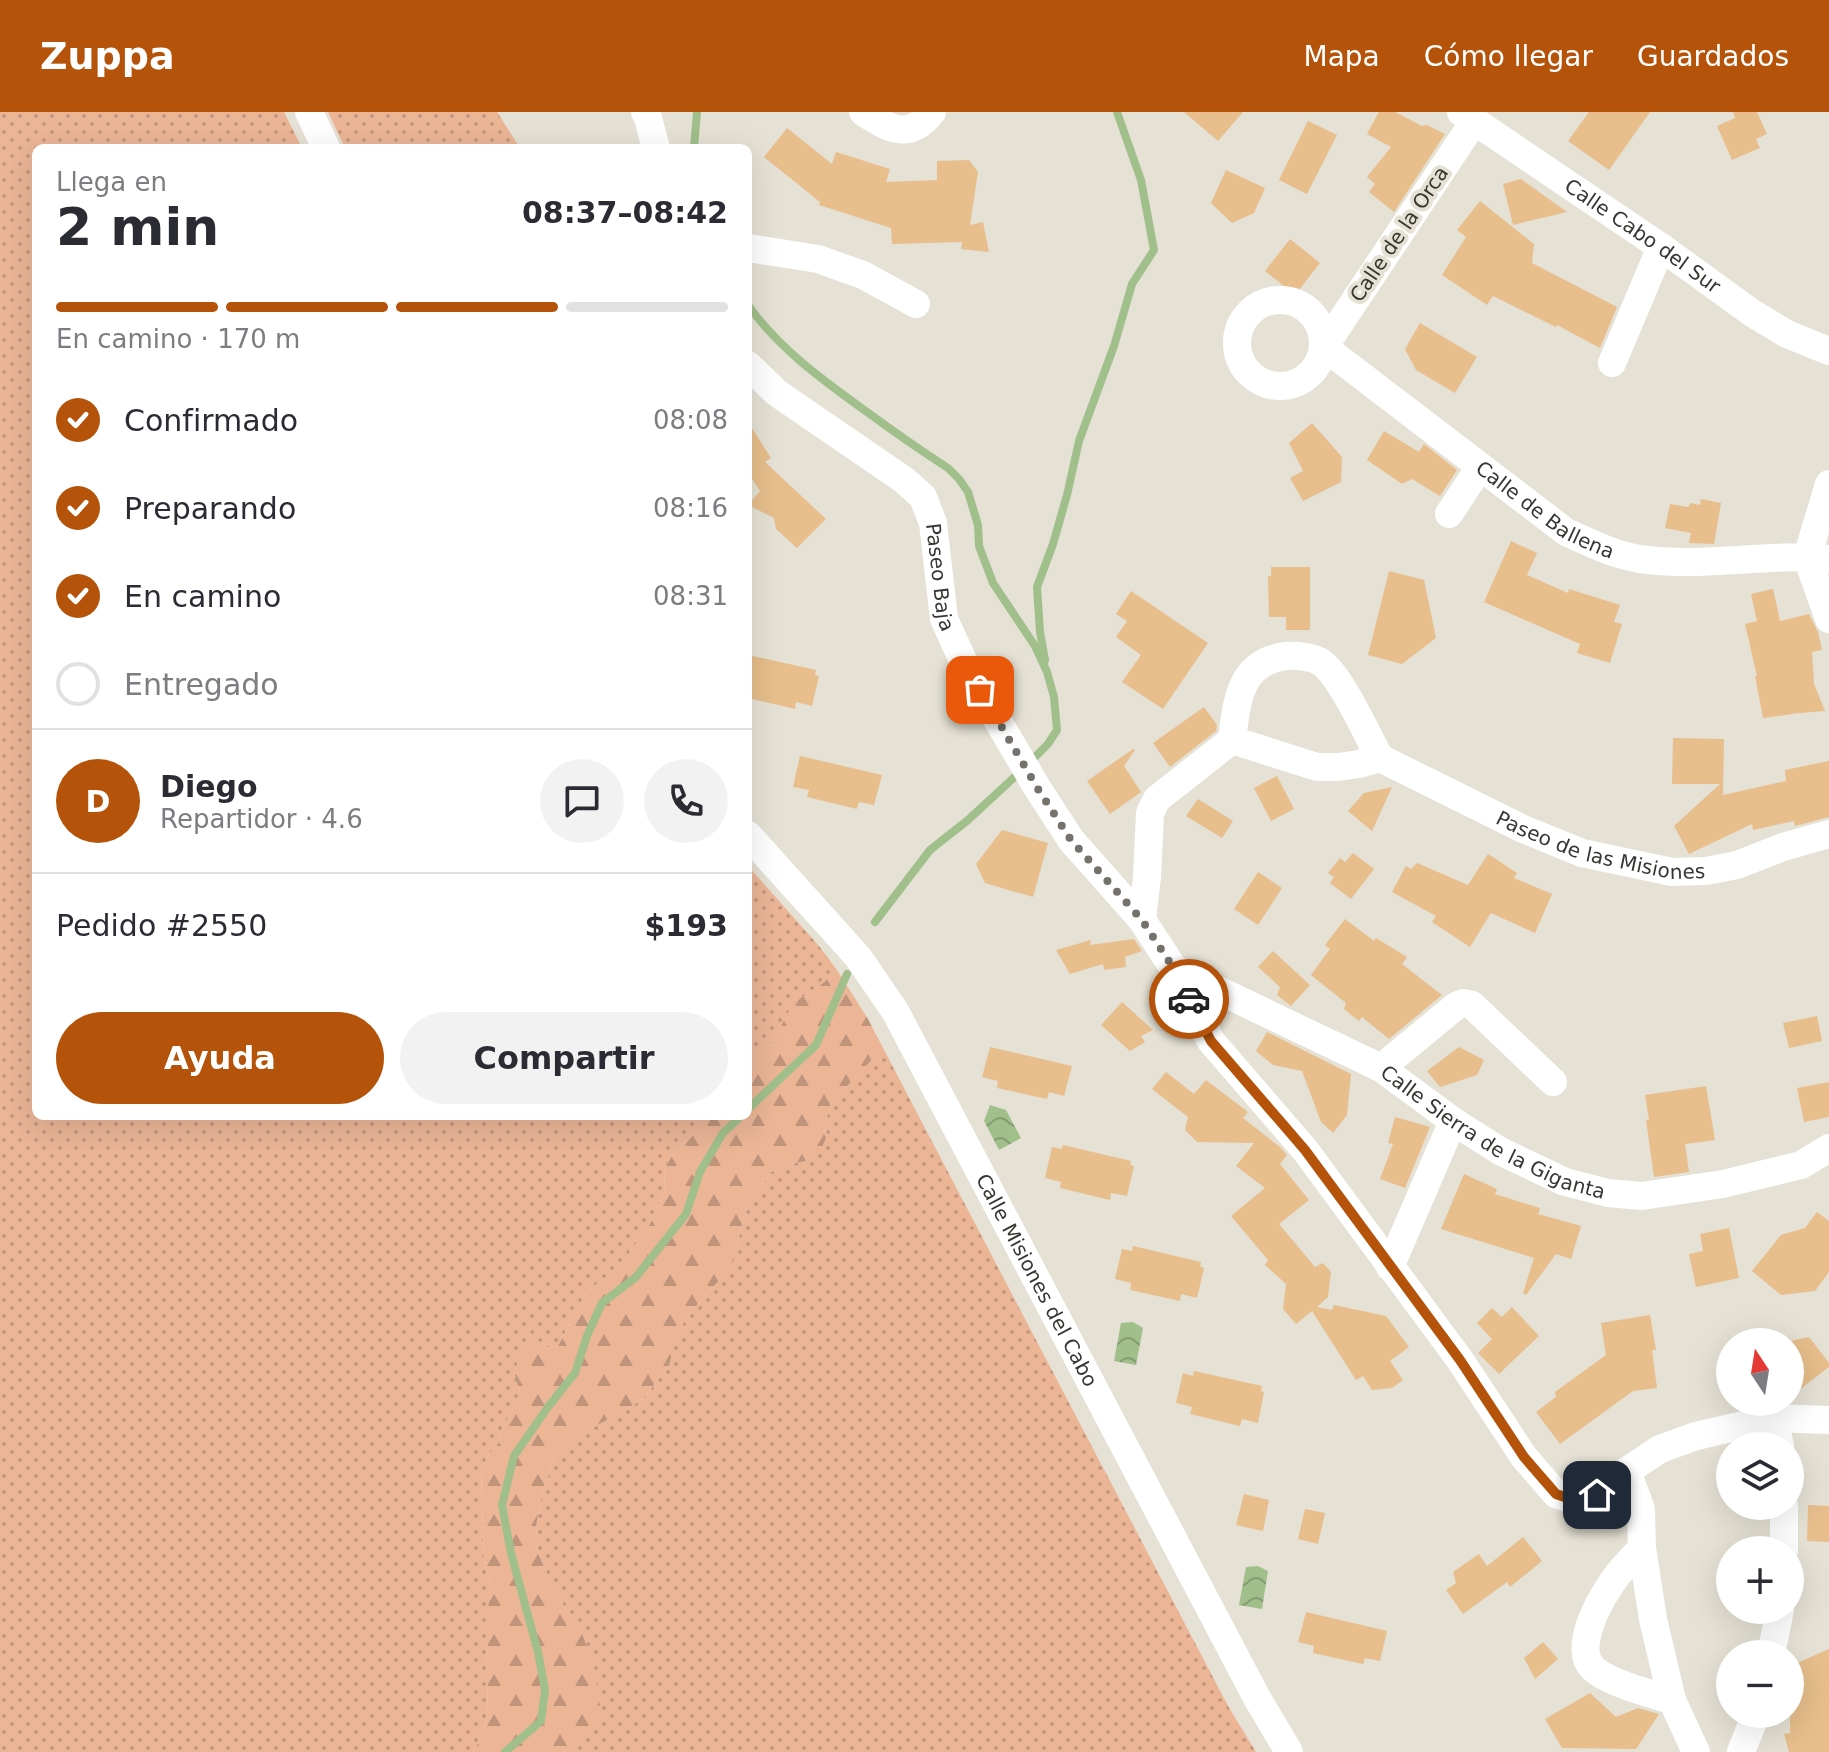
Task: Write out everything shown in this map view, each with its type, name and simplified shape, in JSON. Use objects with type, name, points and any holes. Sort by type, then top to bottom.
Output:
[{"type":"street","points":[[309,112],[324,144]]},
{"type":"street","points":[[645,112],[655,144]]},
{"type":"street","points":[[863,112],[888,128],[908,129],[925,121],[932,112]]},
{"type":"street","name":"Calle Cabo del Sur","points":[[1468,116],[1752,313],[1787,334],[1829,351]]},
{"type":"street","name":"Calle de la Orca","points":[[1324,347],[1468,116]]},
{"type":"street","points":[[1612,363],[1661,247]]},
{"type":"street","points":[[752,249],[818,259],[863,275],[916,304]]},
{"type":"street","name":"Calle de Ballena","points":[[1324,347],[1566,532],[1607,551],[1646,560],[1702,563],[1818,558]]},
{"type":"street","name":"Paseo Baja","points":[[752,369],[777,393],[904,480],[923,497],[933,523],[944,619],[965,665],[1038,789],[1071,840],[1142,920],[1174,969],[1211,1041],[1305,1150],[1460,1360],[1524,1457],[1556,1494],[1576,1501],[1597,1495],[1660,1449],[1696,1436],[1774,1418],[1829,1420]]},
{"type":"street","points":[[1449,514],[1480,467]]},
{"type":"street","points":[[1829,484],[1818,558],[1829,619]]},
{"type":"street","points":[[1142,920],[1150,813],[1157,799],[1232,740],[1241,686],[1255,667],[1273,658],[1295,655],[1321,662],[1340,684],[1380,758],[1349,766],[1317,767],[1232,740]]},
{"type":"street","name":"Paseo de las Misiones","points":[[1380,758],[1523,829],[1582,853],[1672,872],[1706,871],[1737,865],[1829,834]]},
{"type":"street","name":"Calle Misiones del Cabo","points":[[752,839],[858,957],[895,1011],[1257,1698],[1289,1752]]},
{"type":"street","name":"Calle Sierra de la Giganta","points":[[1174,969],[1381,1068],[1500,1151],[1565,1182],[1608,1193],[1642,1196],[1723,1184],[1801,1165],[1829,1148]]},
{"type":"street","points":[[1381,1068],[1463,1003],[1472,1005],[1553,1082]]},
{"type":"street","points":[[1390,1267],[1453,1121]]},
{"type":"street","points":[[1774,1418],[1777,1432]]},
{"type":"street","points":[[1627,1471],[1641,1509],[1642,1548],[1653,1619],[1672,1700],[1696,1752]]},
{"type":"street","points":[[1642,1548],[1614,1580],[1594,1612],[1584,1648],[1594,1670],[1634,1689],[1672,1700]]},
{"type":"street","points":[[1741,1752],[1750,1728]]},
{"type":"green space","points":[[0,112],[284,112],[300,144],[32,144],[32,1120],[702,1120],[691,1138],[676,1148],[664,1170],[665,1190],[650,1224],[619,1267],[586,1292],[557,1348],[545,1347],[530,1333],[514,1372],[521,1396],[498,1444],[481,1470],[484,1562],[490,1585],[486,1640],[488,1716],[473,1752],[0,1752]]},
{"type":"green space","points":[[328,112],[497,112],[517,144],[343,144]]},
{"type":"green space","points":[[752,871],[837,970],[805,995],[773,1042],[752,1057]]},
{"type":"green space","points":[[837,970],[883,1048],[831,1103],[825,1124],[826,1138],[821,1149],[806,1161],[771,1172],[749,1203],[734,1259],[687,1316],[674,1344],[669,1366],[642,1400],[587,1431],[555,1455],[541,1499],[536,1526],[538,1553],[565,1608],[580,1627],[599,1692],[600,1711],[591,1732],[562,1752],[473,1752],[488,1716],[486,1640],[490,1585],[484,1562],[481,1470],[498,1444],[521,1396],[514,1372],[530,1332],[545,1347],[557,1348],[586,1292],[619,1267],[650,1224],[665,1190],[664,1170],[676,1148],[691,1138],[702,1120],[752,1120],[752,1057],[773,1042],[792,1005]]},
{"type":"green space","points":[[883,1048],[1228,1706],[1256,1752],[562,1752],[576,1745],[599,1692],[580,1627],[565,1608],[538,1553],[536,1526],[555,1455],[587,1431],[642,1400],[669,1366],[673,1344],[687,1316],[734,1259],[749,1203],[771,1172],[806,1161],[826,1138],[825,1124],[831,1103]]},
{"type":"water","points":[[990,1105],[1006,1110],[1021,1138],[999,1150],[984,1121]]},
{"type":"water","points":[[1133,1322],[1143,1328],[1136,1365],[1114,1361],[1121,1323]]},
{"type":"water","points":[[1258,1566],[1268,1571],[1262,1609],[1239,1605],[1246,1567]]},
{"type":"building","points":[[1184,112],[1243,112],[1218,141]]},
{"type":"building","points":[[1379,112],[1395,112],[1445,134],[1394,212],[1369,192],[1375,184],[1367,177],[1391,147],[1367,134]]},
{"type":"building","points":[[1589,112],[1650,112],[1609,170],[1568,141]]},
{"type":"building","points":[[1733,112],[1757,112],[1767,134],[1756,139],[1760,148],[1732,160],[1717,126],[1735,118]]},
{"type":"building","points":[[1308,121],[1337,135],[1307,194],[1279,180]]},
{"type":"building","points":[[787,128],[832,164],[836,152],[890,169],[886,182],[937,180],[937,161],[969,160],[978,172],[970,225],[983,222],[989,252],[961,249],[962,242],[892,244],[891,228],[819,205],[820,202],[764,157]]},
{"type":"building","points":[[1226,170],[1265,188],[1254,213],[1232,223],[1211,203]]},
{"type":"building","points":[[1521,179],[1567,212],[1513,225],[1503,184]]},
{"type":"building","points":[[1480,201],[1534,244],[1532,263],[1617,307],[1600,348],[1493,296],[1487,305],[1442,275],[1466,237],[1457,230]]},
{"type":"building","points":[[1290,239],[1320,263],[1295,295],[1265,271]]},
{"type":"building","points":[[1420,323],[1477,357],[1455,393],[1416,370],[1405,349]]},
{"type":"building","points":[[1312,423],[1342,457],[1341,482],[1303,501],[1290,478],[1303,471],[1289,443]]},
{"type":"building","points":[[752,428],[771,458],[765,462],[826,519],[797,548],[776,529],[774,518],[752,507],[752,500],[760,491],[752,479]]},
{"type":"building","points":[[1384,431],[1419,452],[1424,444],[1457,470],[1440,496],[1412,479],[1402,484],[1367,460]]},
{"type":"building","points":[[1701,499],[1721,503],[1714,544],[1689,543],[1691,533],[1665,528],[1670,504],[1688,507],[1691,503],[1700,505]]},
{"type":"building","points":[[1511,541],[1537,553],[1527,575],[1568,593],[1569,589],[1620,605],[1614,622],[1622,624],[1610,663],[1577,653],[1580,644],[1484,602]]},
{"type":"building","points":[[1271,567],[1310,567],[1310,630],[1286,630],[1286,617],[1269,617],[1268,576],[1271,576]]},
{"type":"building","points":[[1389,571],[1424,580],[1436,638],[1402,664],[1368,655]]},
{"type":"building","points":[[1773,589],[1780,621],[1809,614],[1818,632],[1822,650],[1812,652],[1814,684],[1825,711],[1763,718],[1745,624],[1757,621],[1751,594]]},
{"type":"building","points":[[1131,591],[1208,643],[1163,709],[1122,682],[1141,655],[1116,637],[1127,621],[1116,614]]},
{"type":"building","points":[[752,656],[816,670],[815,675],[819,676],[812,706],[796,702],[795,709],[752,699]]},
{"type":"building","points":[[1204,707],[1217,725],[1216,731],[1170,767],[1153,743]]},
{"type":"building","points":[[1673,738],[1724,739],[1723,795],[1786,781],[1785,770],[1829,761],[1829,817],[1795,826],[1794,821],[1753,830],[1752,824],[1689,854],[1674,826],[1720,784],[1672,784]]},
{"type":"building","points":[[1133,749],[1124,766],[1141,792],[1110,814],[1087,781]]},
{"type":"building","points":[[800,756],[882,775],[874,805],[859,802],[857,809],[807,797],[809,790],[793,787]]},
{"type":"building","points":[[1277,776],[1294,809],[1271,821],[1254,788]]},
{"type":"building","points":[[1392,787],[1372,831],[1348,811],[1364,793]]},
{"type":"building","points":[[1198,799],[1233,821],[1222,838],[1186,816]]},
{"type":"building","points":[[1002,830],[1048,843],[1033,897],[985,883],[976,864]]},
{"type":"building","points":[[1353,853],[1374,869],[1351,899],[1330,883],[1334,877],[1328,873],[1340,858],[1345,862]]},
{"type":"building","points":[[1488,854],[1517,873],[1514,878],[1552,894],[1535,933],[1491,913],[1470,947],[1432,922],[1436,916],[1392,892],[1406,866],[1411,869],[1417,863],[1468,885]]},
{"type":"building","points":[[1258,872],[1282,888],[1258,925],[1234,909]]},
{"type":"building","points":[[1345,919],[1374,941],[1376,938],[1407,957],[1402,964],[1442,995],[1389,1039],[1362,1017],[1359,1021],[1344,1009],[1346,1003],[1311,975],[1330,949],[1325,945]]},
{"type":"building","points":[[1134,939],[1142,951],[1125,957],[1126,967],[1104,970],[1103,964],[1070,974],[1056,950],[1091,940],[1090,945]]},
{"type":"building","points":[[1273,951],[1310,985],[1291,1006],[1277,995],[1280,987],[1258,967]]},
{"type":"building","points":[[1122,1002],[1153,1030],[1141,1036],[1145,1042],[1130,1051],[1101,1025]]},
{"type":"building","points":[[1817,1016],[1822,1041],[1789,1048],[1783,1023]]},
{"type":"building","points":[[1267,1032],[1351,1074],[1347,1115],[1333,1133],[1321,1122],[1302,1071],[1273,1065],[1256,1051]]},
{"type":"building","points":[[990,1047],[1072,1066],[1064,1096],[1049,1092],[1047,1099],[997,1088],[998,1081],[982,1077]]},
{"type":"building","points":[[1459,1047],[1484,1060],[1477,1075],[1440,1087],[1427,1071]]},
{"type":"building","points":[[1166,1072],[1194,1094],[1206,1080],[1248,1112],[1243,1118],[1287,1155],[1280,1164],[1309,1200],[1279,1224],[1315,1267],[1323,1263],[1331,1272],[1328,1297],[1317,1307],[1332,1310],[1334,1305],[1386,1316],[1409,1347],[1390,1361],[1403,1380],[1392,1388],[1372,1390],[1363,1376],[1356,1380],[1312,1311],[1296,1324],[1283,1309],[1286,1284],[1265,1265],[1268,1260],[1231,1216],[1265,1188],[1236,1166],[1254,1143],[1197,1142],[1185,1130],[1188,1117],[1152,1089]]},
{"type":"building","points":[[1829,1082],[1829,1117],[1804,1122],[1797,1088]]},
{"type":"building","points":[[1706,1086],[1715,1140],[1685,1144],[1689,1172],[1654,1177],[1645,1095]]},
{"type":"building","points":[[1395,1117],[1430,1127],[1405,1188],[1380,1179],[1393,1144],[1388,1143]]},
{"type":"building","points":[[1063,1145],[1131,1161],[1130,1165],[1134,1166],[1127,1196],[1111,1193],[1110,1200],[1060,1188],[1061,1182],[1045,1178],[1052,1147],[1062,1149]]},
{"type":"building","points":[[1464,1174],[1497,1189],[1495,1194],[1540,1208],[1538,1214],[1581,1226],[1571,1259],[1556,1254],[1526,1295],[1523,1293],[1534,1258],[1441,1229]]},
{"type":"building","points":[[1817,1212],[1829,1221],[1829,1272],[1815,1291],[1781,1295],[1752,1271],[1781,1235],[1805,1228]]},
{"type":"building","points":[[1729,1228],[1739,1278],[1696,1287],[1689,1254],[1703,1251],[1700,1234]]},
{"type":"building","points":[[1133,1246],[1201,1262],[1200,1266],[1204,1268],[1197,1298],[1181,1294],[1180,1301],[1130,1290],[1131,1283],[1115,1279],[1122,1249],[1132,1251]]},
{"type":"building","points":[[1512,1307],[1539,1336],[1499,1374],[1478,1353],[1492,1339],[1477,1323],[1492,1308],[1502,1317]]},
{"type":"building","points":[[1650,1315],[1656,1350],[1652,1350],[1657,1388],[1633,1391],[1560,1444],[1536,1412],[1556,1397],[1555,1392],[1606,1355],[1601,1323]]},
{"type":"building","points":[[1809,1337],[1829,1367],[1804,1386],[1804,1338]]},
{"type":"building","points":[[1194,1371],[1262,1386],[1261,1391],[1264,1392],[1258,1423],[1242,1419],[1240,1426],[1190,1414],[1192,1407],[1176,1403],[1183,1373],[1193,1376]]},
{"type":"building","points":[[1244,1494],[1269,1500],[1263,1531],[1236,1525]]},
{"type":"building","points":[[1808,1505],[1829,1506],[1829,1542],[1807,1541]]},
{"type":"building","points":[[1305,1509],[1325,1513],[1318,1544],[1298,1539]]},
{"type":"building","points":[[1523,1537],[1542,1561],[1510,1587],[1507,1582],[1463,1614],[1446,1590],[1456,1583],[1453,1572],[1479,1554],[1487,1566]]},
{"type":"building","points":[[1306,1612],[1387,1631],[1380,1661],[1365,1658],[1363,1664],[1313,1653],[1314,1646],[1298,1642]]},
{"type":"building","points":[[1543,1642],[1558,1659],[1535,1679],[1524,1658]]},
{"type":"building","points":[[1829,1649],[1829,1752],[1789,1752],[1784,1734],[1790,1733],[1790,1728],[1804,1728],[1804,1660]]},
{"type":"building","points":[[1590,1693],[1616,1717],[1638,1708],[1659,1714],[1636,1749],[1562,1748],[1545,1719]]},
{"type":"waterway","points":[[694,144],[697,112]]},
{"type":"waterway","points":[[1045,660],[1037,587],[1053,544],[1079,441],[1114,346],[1132,284],[1154,250],[1141,180],[1117,112]]},
{"type":"waterway","points":[[752,310],[803,363],[948,468],[968,492],[978,525],[979,546],[993,583],[1035,646],[1054,697],[1057,730],[1030,762]]},
{"type":"waterway","points":[[875,922],[930,850],[1020,772]]},
{"type":"waterway","points":[[752,1105],[816,1045],[847,974]]},
{"type":"waterway","points":[[505,1752],[541,1721],[545,1690],[502,1505],[514,1456],[575,1373],[602,1303],[636,1277],[686,1214],[700,1172],[723,1133],[737,1120]]},
{"type":"way so far","points":[[980,690],[1071,840],[1142,920],[1174,969],[1189,999]]},
{"type":"route","points":[[1189,999],[1211,1041],[1305,1150],[1460,1360],[1524,1457],[1556,1494],[1576,1501],[1597,1495]]}]
